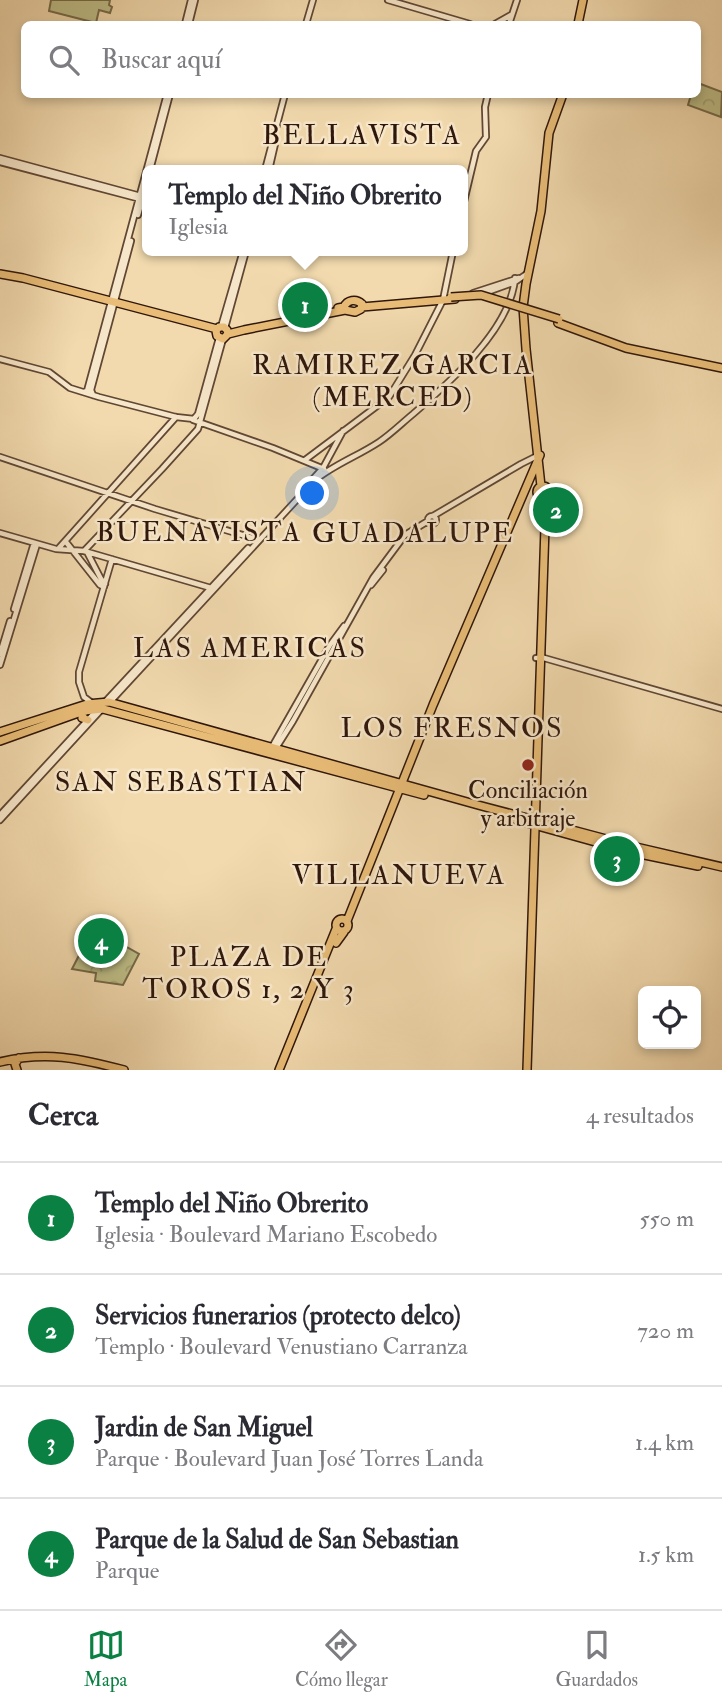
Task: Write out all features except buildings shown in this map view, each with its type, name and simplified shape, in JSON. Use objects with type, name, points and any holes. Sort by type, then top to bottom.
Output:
[{"type":"main road","points":[[580,21],[584,0]]},
{"type":"main road","points":[[399,786],[538,457],[523,319],[524,293],[542,222],[553,131],[564,98]]},
{"type":"main road","points":[[525,1070],[541,492],[526,307],[530,272]]},
{"type":"main road","points":[[0,276],[222,332],[344,308],[355,312],[362,306],[481,295],[559,321],[626,348],[722,366]]},
{"type":"main road","points":[[446,297],[477,297],[559,321]]},
{"type":"main road","points":[[281,1070],[340,930],[336,923],[344,920],[538,457]]},
{"type":"main road","points":[[525,487],[541,492]]},
{"type":"main road","points":[[105,704],[158,720]]},
{"type":"main road","points":[[0,732],[105,704],[635,853],[722,869]]},
{"type":"main road","points":[[82,709],[82,718],[88,720]]},
{"type":"main road","points":[[0,741],[82,709]]},
{"type":"main road","points":[[271,751],[320,760],[399,786]]},
{"type":"main road","points":[[293,755],[320,760]]},
{"type":"main road","points":[[0,1062],[52,1056],[124,1070]]},
{"type":"main road","points":[[17,1070],[15,1064],[19,1058]]},
{"type":"street","points":[[188,21],[193,0]]},
{"type":"street","points":[[306,21],[312,0]]},
{"type":"street","points":[[388,0],[460,21]]},
{"type":"street","points":[[510,21],[517,0]]},
{"type":"street","points":[[501,21],[512,15]]},
{"type":"street","points":[[151,165],[167,98]]},
{"type":"street","points":[[151,165],[167,98]]},
{"type":"street","points":[[268,165],[286,98]]},
{"type":"street","points":[[468,187],[476,151],[486,137],[487,98]]},
{"type":"street","points":[[0,160],[142,198]]},
{"type":"street","points":[[88,392],[142,202]]},
{"type":"street","points":[[193,420],[198,414],[244,256]]},
{"type":"street","points":[[305,460],[389,397],[446,297],[452,256]]},
{"type":"street","points":[[477,297],[530,272]]},
{"type":"street","points":[[446,297],[476,292],[516,279]]},
{"type":"street","points":[[0,817],[325,469],[382,440],[447,384],[476,354],[509,304],[516,279]]},
{"type":"street","points":[[86,552],[196,431],[222,332]]},
{"type":"street","points":[[0,359],[49,372],[67,386],[176,417],[197,419],[325,469]]},
{"type":"street","points":[[58,549],[176,417]]},
{"type":"street","points":[[0,817],[325,469],[343,431]]},
{"type":"street","points":[[0,457],[256,540]]},
{"type":"street","points":[[271,751],[373,578],[405,535],[428,522],[429,517],[434,518],[538,457]]},
{"type":"street","points":[[0,533],[58,549],[86,552],[211,589]]},
{"type":"street","points":[[66,542],[100,585],[105,585]]},
{"type":"street","points":[[0,653],[35,543]]},
{"type":"street","points":[[0,665],[35,543]]},
{"type":"street","points":[[86,552],[105,585]]},
{"type":"street","points":[[82,709],[84,697],[79,675],[112,559]]},
{"type":"street","points":[[538,658],[722,709]]},
{"type":"street","points":[[84,697],[105,704]]},
{"type":"green space","points":[[51,0],[110,0],[109,5],[112,7],[110,13],[99,10],[96,21],[49,11]]},
{"type":"green space","points":[[701,84],[722,92],[721,117],[688,105],[690,98],[701,98]]},
{"type":"green space","points":[[604,847],[633,854],[630,877],[603,871],[604,866],[601,865]]},
{"type":"green space","points":[[93,928],[139,954],[123,985],[95,981],[96,973],[72,969]]},
{"type":"place","name":"Templo del Niño Obrerito","points":[[305,305]]},
{"type":"place","name":"Servicios funerarios (protecto delco)","points":[[556,510]]},
{"type":"place","name":"Conciliación y arbitraje","points":[[528,765]]},
{"type":"place","name":"Jardin de San Miguel","points":[[617,859]]},
{"type":"place","name":"Parque de la Salud de San Sebastian","points":[[101,941]]},
{"type":"district","name":"BELLAVISTA","points":[[362,135]]},
{"type":"district","name":"RAMIREZ GARCIA (MERCED)","points":[[393,381]]},
{"type":"district","name":"BUENAVISTA","points":[[199,532]]},
{"type":"district","name":"GUADALUPE","points":[[413,533]]},
{"type":"district","name":"LAS AMERICAS","points":[[250,648]]},
{"type":"district","name":"LOS FRESNOS","points":[[452,728]]},
{"type":"district","name":"SAN SEBASTIAN","points":[[181,782]]},
{"type":"district","name":"VILLANUEVA","points":[[399,875]]},
{"type":"district","name":"PLAZA DE TOROS 1, 2 Y 3","points":[[249,973]]}]
